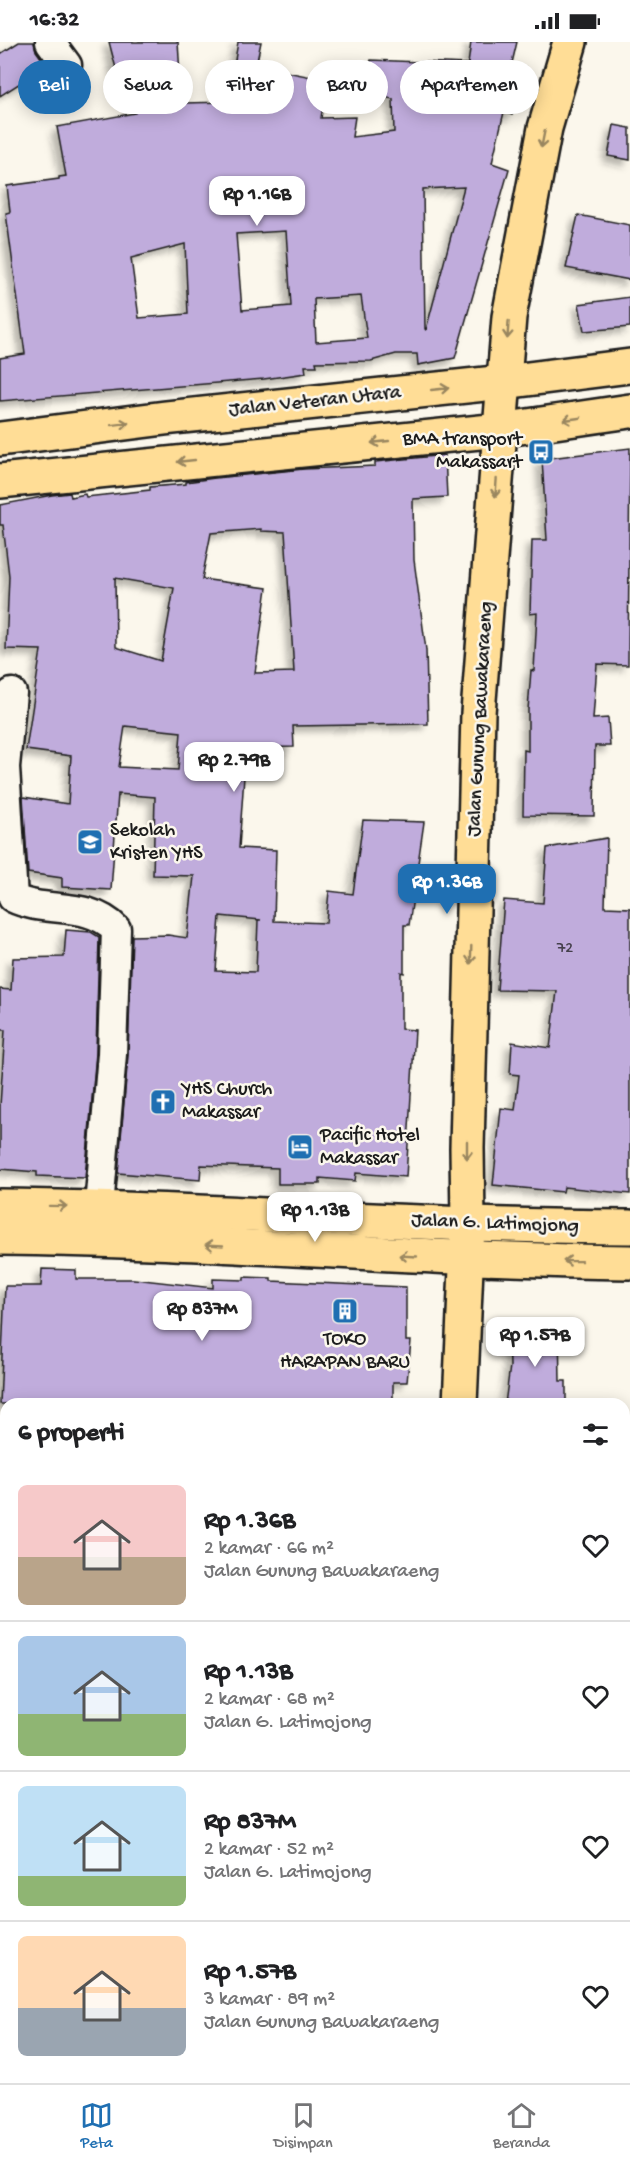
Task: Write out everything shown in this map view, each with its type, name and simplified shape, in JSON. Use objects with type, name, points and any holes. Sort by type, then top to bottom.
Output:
[{"type":"main road","name":"Jalan Gunung Bawakaraeng","points":[[460,1398],[468,1223],[468,1112],[478,713],[509,317],[545,128],[570,42]]},
{"type":"main road","name":"Jalan Veteran Utara","points":[[0,440],[630,366]]},
{"type":"main road","points":[[0,481],[501,430],[630,411]]},
{"type":"main road","points":[[70,430],[77,472]]},
{"type":"main road","name":"Jalan G. Latimojong","points":[[0,1206],[99,1206],[468,1223],[630,1227]]},
{"type":"main road","name":"Jalan G. Latimojong","points":[[0,1238],[98,1239],[467,1259],[630,1262]]},
{"type":"street","points":[[50,42],[63,60]]},
{"type":"street","points":[[12,693],[5,766],[13,898],[28,903],[99,915],[116,929],[112,1054],[99,1206]]},
{"type":"building","points":[[19,42],[34,42],[36,51],[43,60],[18,60],[18,85],[0,96],[0,54]]},
{"type":"building","points":[[109,42],[178,42],[179,60],[114,60]]},
{"type":"building","points":[[238,42],[261,42],[257,60],[235,60]]},
{"type":"building","points":[[471,42],[517,42],[513,60],[469,60]]},
{"type":"building","points":[[388,61],[400,61],[400,114],[504,114],[492,163],[509,169],[455,358],[418,365],[417,354],[396,354],[371,361],[316,362],[317,366],[305,366],[306,373],[264,379],[0,401],[0,358],[25,354],[6,213],[10,212],[7,186],[66,176],[57,127],[129,114],[193,114],[193,103],[205,103],[205,114],[294,114],[294,73],[306,76],[306,114],[322,114],[321,118],[355,117],[352,137],[394,132],[393,99],[388,98]],"holes":[[[464,187],[426,330],[423,189]],[[286,231],[291,306],[242,310],[236,234]],[[185,244],[188,314],[139,318],[131,258]],[[361,296],[367,338],[316,342],[314,299]]]},
{"type":"building","points":[[614,125],[630,128],[630,160],[608,156]]},
{"type":"building","points":[[578,215],[630,225],[630,280],[566,268]]},
{"type":"building","points":[[630,297],[630,327],[584,331],[579,304]]},
{"type":"building","points":[[630,448],[628,665],[597,664],[593,719],[608,718],[610,746],[595,746],[594,816],[523,815],[524,750],[528,751],[528,710],[531,670],[534,671],[537,613],[530,614],[532,540],[547,540],[542,459]]},
{"type":"building","points":[[445,455],[447,497],[413,499],[414,560],[426,650],[428,724],[293,726],[294,747],[246,748],[239,848],[276,850],[274,921],[326,923],[329,891],[353,894],[363,820],[424,822],[409,925],[404,925],[404,973],[401,972],[401,1029],[415,1030],[406,1177],[356,1173],[355,1181],[320,1178],[320,1184],[278,1184],[278,1168],[201,1165],[200,1180],[118,1173],[128,1055],[132,936],[168,935],[187,938],[194,876],[153,875],[155,797],[118,794],[111,890],[62,887],[62,878],[28,873],[23,797],[68,804],[71,756],[26,750],[41,650],[6,649],[9,576],[3,525],[0,525],[0,505],[52,495],[70,493],[71,497],[85,494],[86,497],[150,490],[150,487],[186,484],[186,482],[215,478],[304,469],[375,466],[375,462]],"holes":[[[261,529],[261,531],[285,532],[294,672],[255,673],[267,588],[202,579],[211,533]],[[115,578],[174,588],[161,661],[116,647]],[[125,726],[181,732],[178,770],[119,767]],[[220,916],[261,920],[258,920],[256,972],[216,971]]]},
{"type":"building","points":[[607,838],[605,907],[630,908],[630,1194],[564,1187],[563,1192],[493,1185],[501,1108],[515,1110],[519,1075],[510,1074],[512,1042],[550,1048],[557,991],[497,990],[504,900],[543,903],[547,848]]},
{"type":"building","points":[[66,930],[91,932],[99,937],[96,1053],[85,1178],[37,1176],[37,1172],[0,1169],[0,1106],[5,1030],[0,1030],[0,989],[11,990],[13,958],[64,957]]},
{"type":"building","points":[[42,1269],[76,1270],[76,1279],[134,1279],[213,1288],[213,1279],[244,1280],[244,1277],[271,1278],[271,1281],[406,1287],[406,1341],[411,1341],[407,1382],[393,1382],[393,1398],[0,1398],[5,1286],[41,1286]]},
{"type":"building","points":[[559,1329],[560,1381],[566,1381],[566,1398],[506,1398],[510,1366],[509,1331]]},
{"type":"place","name":"BMA transport Makassart","points":[[541,452]]},
{"type":"place","name":"Sekolah Kristen YHS","points":[[90,842]]},
{"type":"place","name":"YHS Church Makassar","points":[[163,1102]]},
{"type":"place","name":"Pacific Hotel Makassar","points":[[300,1147]]},
{"type":"place","name":"TOKO HARAPAN BARU","points":[[345,1311]]}]
